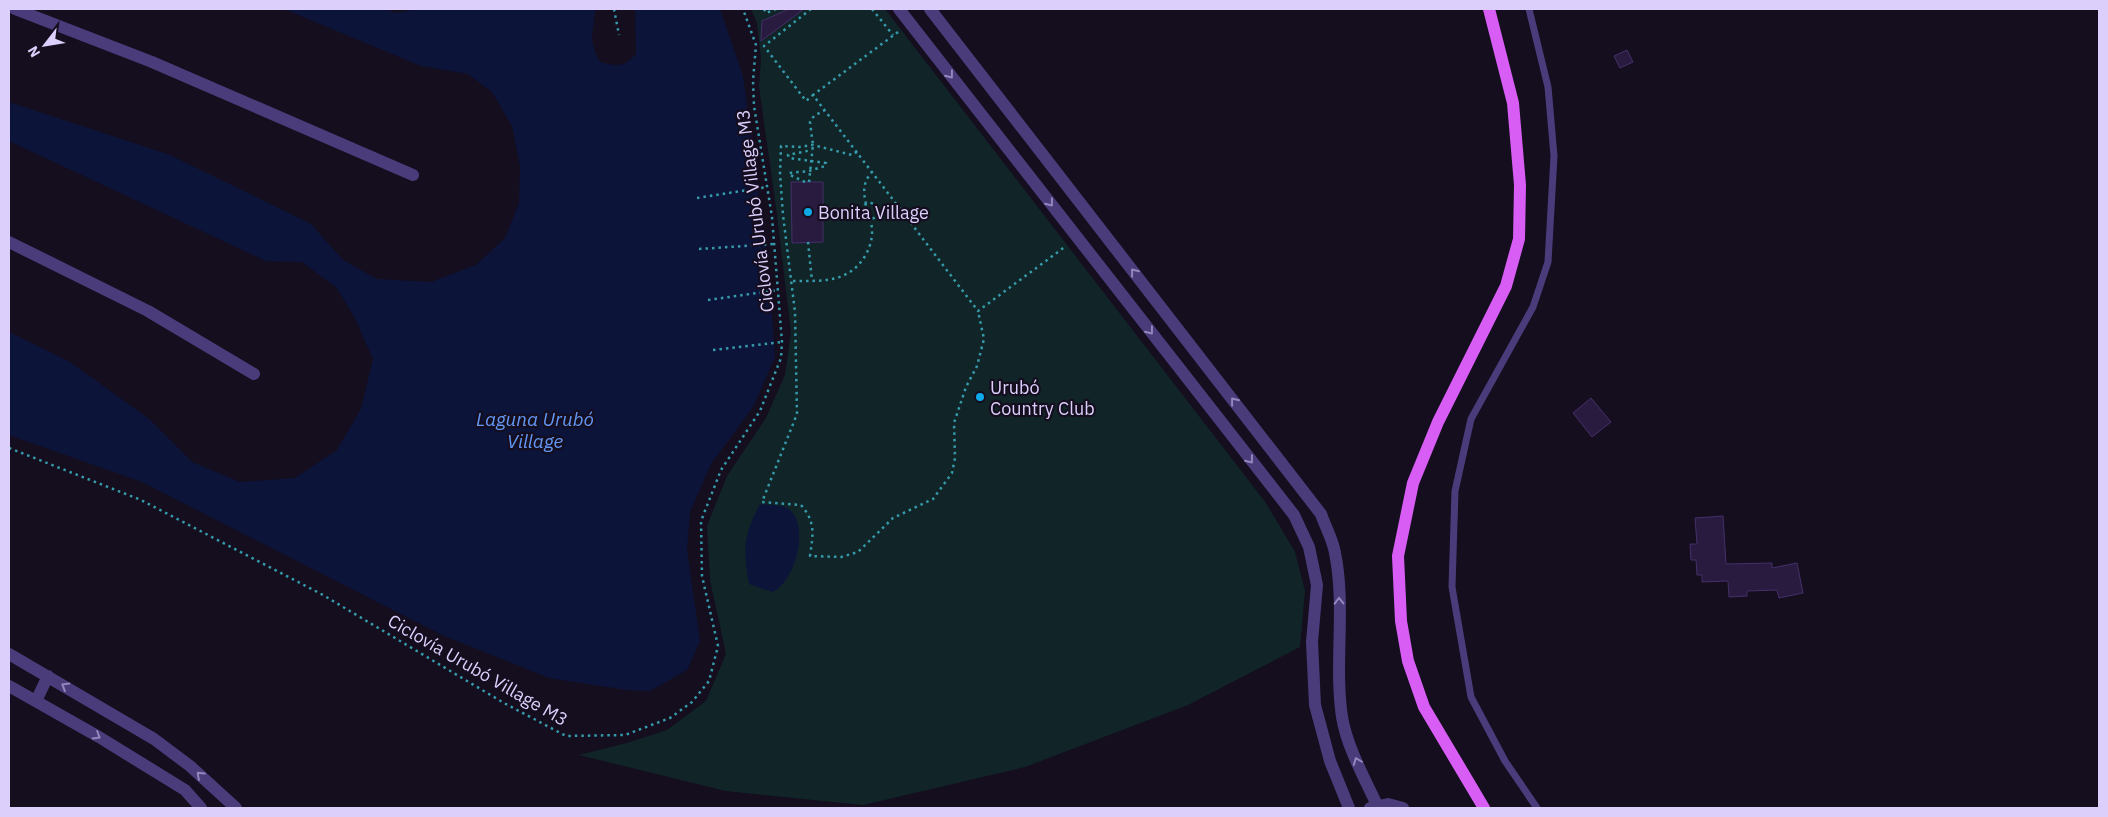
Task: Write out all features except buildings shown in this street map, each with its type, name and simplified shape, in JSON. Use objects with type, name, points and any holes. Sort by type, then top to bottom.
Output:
[{"type":"main road","points":[[1484,808],[1424,707],[1411,670],[1401,621],[1398,556],[1413,483],[1438,422],[1506,286],[1518,239],[1520,185],[1513,103],[1489,9]]},
{"type":"street","points":[[14,9],[152,62],[413,176]]},
{"type":"street","points":[[899,9],[1294,515],[1310,547],[1317,585],[1312,642],[1316,705],[1330,761],[1349,808]]},
{"type":"street","points":[[930,9],[1321,514],[1335,552],[1340,596],[1339,666],[1342,717],[1373,807],[1388,804],[1403,808]]},
{"type":"street","points":[[939,60],[958,46]]},
{"type":"street","points":[[9,242],[148,311],[254,374]]},
{"type":"street","points":[[1310,547],[1331,540]]},
{"type":"street","points":[[9,654],[154,739],[190,766],[236,808]]},
{"type":"street","points":[[36,700],[48,676]]},
{"type":"street","points":[[9,686],[36,700],[184,790],[201,808]]},
{"type":"lane","points":[[1529,9],[1548,87],[1554,156],[1548,262],[1533,307],[1471,419],[1456,491],[1452,587],[1471,697],[1505,760],[1537,808]]},
{"type":"path","points":[[614,9],[619,35]]},
{"type":"path","name":"Ciclovía Urubó Village M3","points":[[9,448],[141,500],[323,595],[504,703],[566,736],[625,735],[670,718],[692,702],[709,681],[718,646],[702,576],[701,521],[721,470],[760,411],[781,358],[782,342],[772,217],[754,106],[753,81],[756,45],[743,9]]},
{"type":"path","points":[[764,9],[766,13],[776,9]]},
{"type":"path","points":[[811,9],[764,46],[806,101],[902,30],[916,31]]},
{"type":"path","points":[[872,9],[893,36]]},
{"type":"path","points":[[814,95],[978,311],[984,339],[977,366],[966,387],[954,423],[955,458],[952,473],[933,499],[893,518],[858,552],[841,557],[810,556],[814,532],[809,514],[801,505],[762,502],[797,414],[795,312],[792,281],[786,254],[780,174],[781,146],[798,147],[812,144],[852,155],[857,152]]},
{"type":"path","points":[[809,182],[812,150],[810,122],[814,116],[825,110]]},
{"type":"path","points":[[805,182],[789,173],[809,171],[825,166],[826,163],[788,158],[788,155],[812,150]]},
{"type":"path","points":[[866,204],[873,204],[877,210],[875,217],[865,217],[862,212],[866,204],[864,187],[866,179],[872,172]]},
{"type":"path","points":[[697,198],[767,187]]},
{"type":"path","points":[[792,281],[812,281],[838,277],[852,272],[861,263],[870,248],[873,228],[870,218]]},
{"type":"path","points":[[978,311],[1077,237]]},
{"type":"path","points":[[808,242],[812,281]]},
{"type":"path","points":[[699,250],[774,244]]},
{"type":"path","points":[[708,300],[778,290]]},
{"type":"path","points":[[713,350],[782,342]]},
{"type":"green space","name":"Urubó Country Club","points":[[751,9],[885,9],[1266,503],[1295,552],[1305,591],[1300,647],[1188,705],[1025,767],[863,805],[726,791],[579,755],[627,743],[667,730],[706,701],[726,654],[710,580],[707,526],[727,476],[766,418],[785,375],[791,332],[759,87],[761,59],[757,23]]},
{"type":"water","name":"Laguna Urubó Village","points":[[284,9],[385,9],[396,13],[419,9],[595,9],[592,41],[596,54],[600,62],[620,65],[636,54],[635,9],[720,9],[743,76],[768,262],[775,357],[753,407],[711,464],[690,512],[687,550],[700,641],[687,670],[650,691],[627,690],[549,678],[442,635],[142,482],[9,435],[9,332],[70,362],[149,419],[192,462],[240,482],[295,478],[337,450],[361,409],[373,359],[355,318],[336,287],[302,262],[266,261],[9,141],[9,102],[170,155],[311,224],[343,260],[377,279],[431,282],[476,265],[505,238],[519,203],[520,166],[512,126],[492,92],[468,74],[421,66]]},
{"type":"water","points":[[760,504],[787,508],[796,518],[799,529],[797,554],[793,566],[787,578],[772,592],[749,584],[747,572],[745,552],[747,534]]},
{"type":"place","name":"Bonita Village","points":[[808,212]]},
{"type":"place","name":"Urubó Country Club","points":[[980,397]]}]
